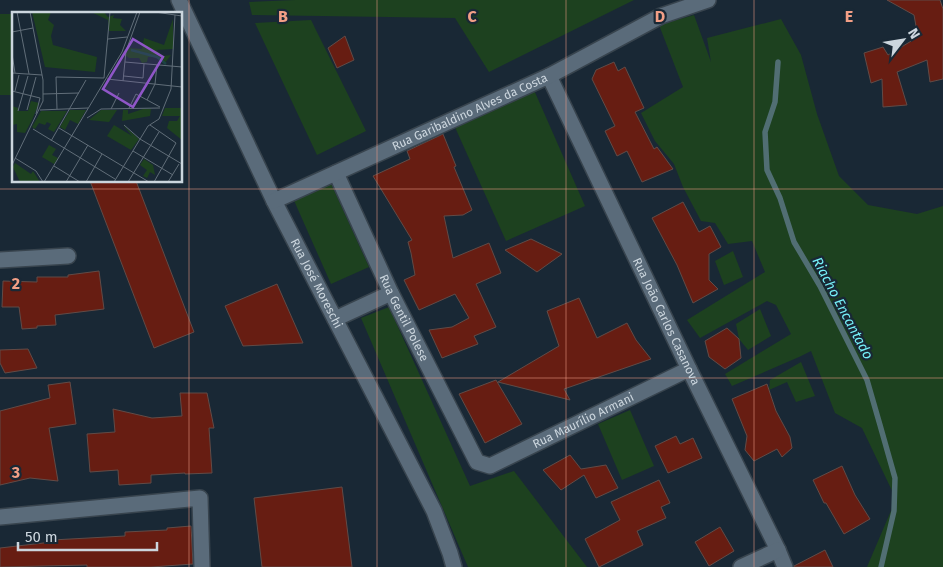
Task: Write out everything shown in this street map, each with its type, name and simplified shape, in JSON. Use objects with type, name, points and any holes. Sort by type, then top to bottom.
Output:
[{"type":"street","name":"Rua José Moreschi","points":[[178,0],[274,201],[434,511],[454,567]]},
{"type":"street","name":"Rua Garibaldino Alves da Costa","points":[[274,201],[550,76],[661,16],[708,0]]},
{"type":"street","name":"Rua João Carlos Casanova","points":[[550,76],[785,567]]},
{"type":"street","name":"Rua Gentil Polese","points":[[336,173],[391,293],[477,462]]},
{"type":"street","points":[[0,260],[68,256]]},
{"type":"street","points":[[336,319],[391,293]]},
{"type":"street","name":"Rua Maurílio Armani","points":[[477,462],[490,466],[690,369]]},
{"type":"street","points":[[0,517],[200,498],[202,567]]},
{"type":"street","points":[[741,567],[778,550]]},
{"type":"green space","points":[[295,0],[634,0],[489,72],[455,18],[252,15],[249,2]]},
{"type":"green space","points":[[0,14],[12,14],[12,95],[0,95]]},
{"type":"green space","points":[[694,15],[711,62],[707,38],[781,19],[801,55],[817,114],[839,176],[868,205],[917,214],[943,206],[943,567],[867,567],[896,499],[862,428],[835,413],[811,351],[732,386],[725,374],[791,334],[776,305],[767,301],[700,338],[687,320],[765,272],[752,241],[728,244],[715,223],[701,221],[683,187],[674,164],[655,141],[641,113],[683,87],[659,25]]},
{"type":"green space","points":[[311,20],[366,131],[317,155],[255,23]]},
{"type":"green space","points":[[534,90],[585,206],[506,241],[454,125]]},
{"type":"green space","points":[[329,179],[369,267],[331,284],[292,196]]},
{"type":"green space","points":[[733,251],[743,277],[724,285],[715,261]]},
{"type":"green space","points":[[389,307],[470,486],[514,471],[587,567],[468,567],[361,318]]},
{"type":"green space","points":[[760,309],[771,336],[748,350],[739,339],[736,324]]},
{"type":"green space","points":[[801,362],[815,396],[796,402],[787,382],[769,390],[770,380]]},
{"type":"green space","points":[[630,410],[654,466],[622,480],[598,424]]},
{"type":"building","points":[[887,0],[940,0],[943,9],[943,79],[930,82],[927,60],[897,72],[907,105],[883,107],[882,79],[871,83],[864,53],[883,47],[888,55],[918,37],[914,15]]},
{"type":"building","points":[[345,36],[354,60],[337,68],[328,48]]},
{"type":"building","points":[[614,62],[618,71],[625,67],[644,108],[635,112],[654,149],[657,147],[673,169],[642,182],[627,151],[617,156],[605,131],[615,126],[592,79],[596,70]]},
{"type":"building","points":[[443,134],[472,210],[463,215],[444,216],[453,258],[489,243],[501,273],[476,284],[496,327],[474,336],[478,344],[442,358],[429,330],[452,327],[469,318],[455,294],[419,310],[404,280],[415,275],[408,242],[412,240],[373,176],[410,159],[407,151]]},
{"type":"building","points":[[90,182],[136,182],[194,332],[154,348]]},
{"type":"building","points":[[683,202],[699,232],[710,226],[721,247],[709,254],[709,280],[718,289],[693,303],[677,265],[652,218]]},
{"type":"building","points":[[531,239],[562,254],[537,272],[505,250]]},
{"type":"building","points":[[99,271],[104,309],[55,315],[56,325],[22,329],[19,307],[2,307],[3,281],[37,282],[37,277],[68,277],[68,275]]},
{"type":"building","points":[[277,284],[303,343],[243,346],[225,306]]},
{"type":"building","points":[[579,298],[597,338],[627,323],[636,340],[651,359],[564,389],[570,400],[498,382],[559,346],[547,311]]},
{"type":"building","points":[[727,328],[739,339],[741,358],[725,369],[709,357],[705,341]]},
{"type":"building","points":[[28,349],[37,368],[5,373],[0,363],[0,350]]},
{"type":"building","points":[[496,380],[522,424],[485,443],[459,394]]},
{"type":"building","points":[[70,382],[76,424],[49,428],[58,481],[30,478],[0,485],[0,411],[50,398],[48,385]]},
{"type":"building","points":[[767,384],[776,411],[790,437],[792,448],[782,457],[777,449],[754,461],[745,450],[747,436],[732,399]]},
{"type":"building","points":[[180,393],[207,393],[214,428],[209,428],[212,473],[151,475],[151,483],[119,485],[118,470],[90,472],[87,434],[115,432],[113,409],[152,418],[182,416]]},
{"type":"building","points":[[676,436],[680,444],[693,438],[702,458],[668,473],[655,446]]},
{"type":"building","points":[[570,455],[581,469],[606,465],[618,488],[596,498],[584,475],[561,490],[543,470]]},
{"type":"building","points":[[842,466],[855,495],[870,519],[844,534],[826,503],[824,503],[813,480]]},
{"type":"building","points":[[659,480],[670,503],[661,507],[666,518],[637,531],[643,545],[599,567],[585,539],[620,520],[611,502]]},
{"type":"building","points":[[342,487],[352,567],[262,567],[254,498]]},
{"type":"building","points":[[191,526],[193,564],[151,567],[87,567],[87,565],[0,567],[0,548],[52,542],[52,540],[125,536],[125,532],[167,530],[167,528]]},
{"type":"building","points":[[720,527],[734,551],[709,566],[695,542]]},
{"type":"building","points":[[825,550],[833,567],[794,567],[794,566]]},
{"type":"waterway","name":"Riacho Encantado","points":[[778,62],[775,102],[765,132],[767,170],[780,198],[794,242],[820,286],[867,380],[880,425],[895,478],[894,511],[881,567]]}]
